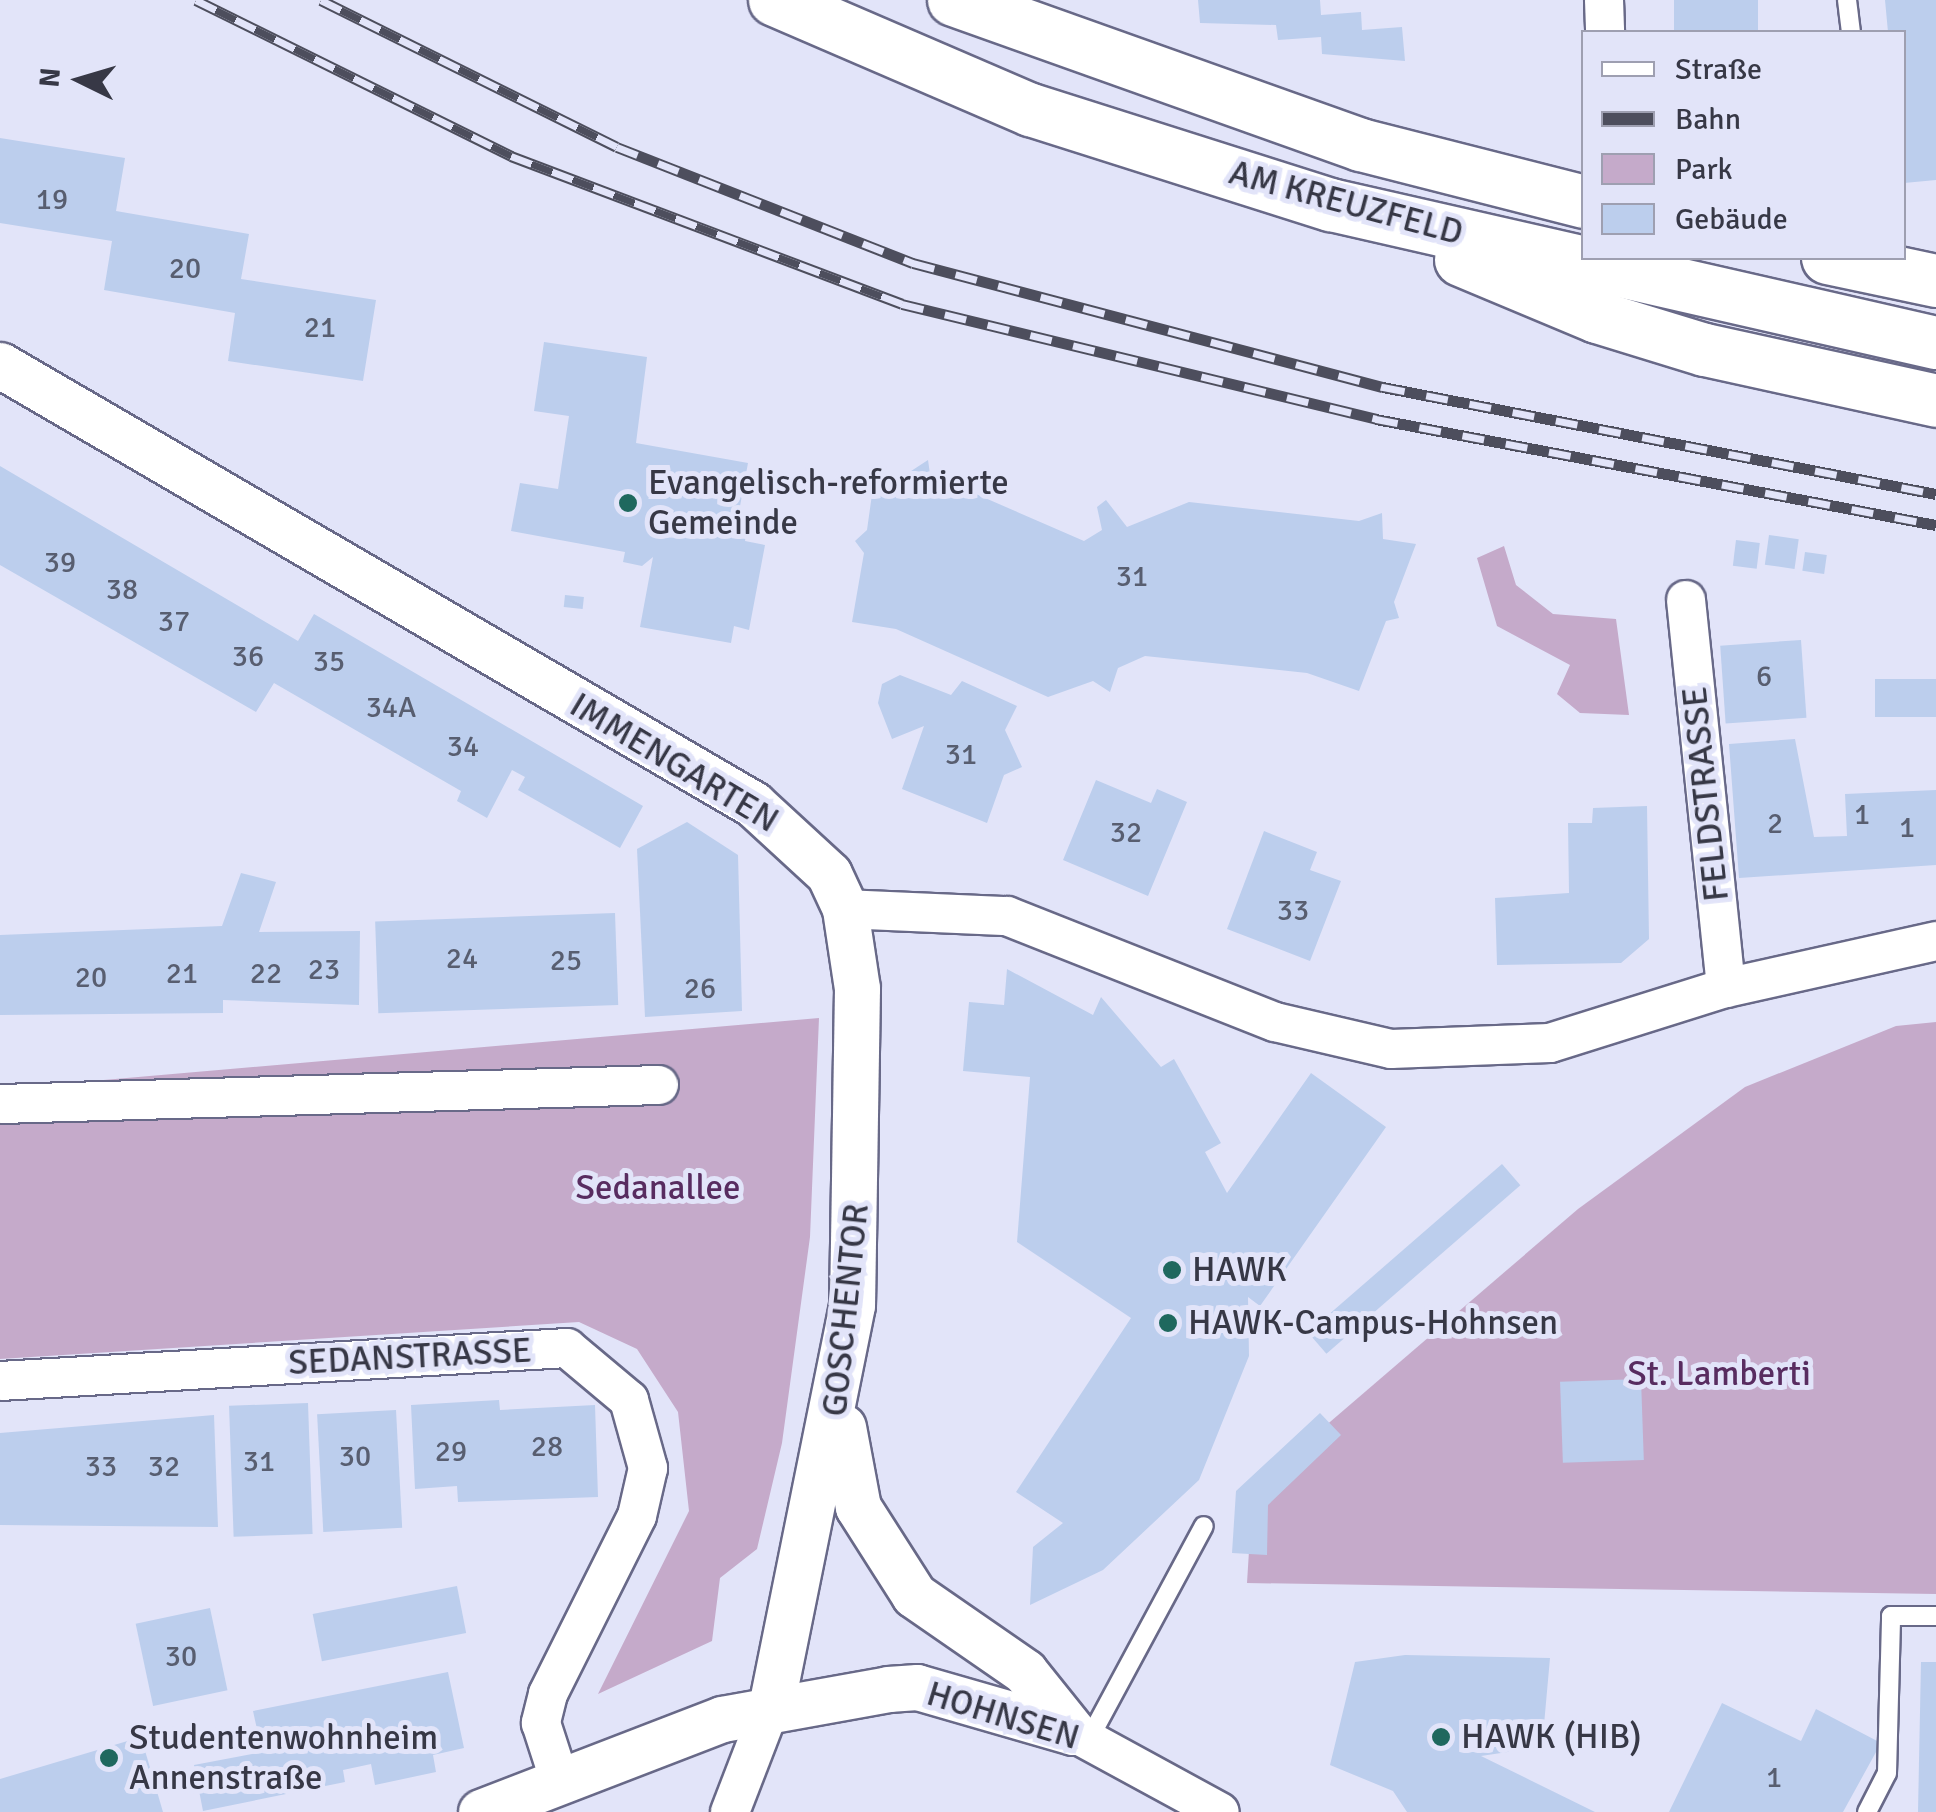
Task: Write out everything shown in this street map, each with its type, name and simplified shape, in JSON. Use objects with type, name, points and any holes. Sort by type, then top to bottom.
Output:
[{"type":"main road","name":"AM KREUZFELD","points":[[775,0],[1031,110],[1331,205],[1936,342]]},
{"type":"main road","name":"AM KREUZFELD","points":[[954,0],[1361,145],[1581,201]]},
{"type":"main road","points":[[1331,205],[1597,318],[1936,401]]},
{"type":"main road","points":[[1837,260],[1936,281]]},
{"type":"street","points":[[1604,0],[1605,30]]},
{"type":"street","name":"IMMENGARTEN","points":[[0,365],[754,804],[829,874],[845,909]]},
{"type":"street","name":"FELDSTRASSE","points":[[1686,600],[1726,988]]},
{"type":"street","points":[[845,909],[1007,916],[1275,1022],[1391,1050],[1550,1042],[1726,988],[1936,941]]},
{"type":"street","name":"GOSCHENTOR","points":[[771,1706],[838,1400],[860,1172],[845,909]]},
{"type":"street","points":[[0,1104],[659,1085]]},
{"type":"street","name":"SEDANSTRASSE","points":[[0,1381],[567,1348],[638,1416],[648,1468],[637,1516],[541,1723],[530,1801]]},
{"type":"street","points":[[838,1400],[858,1507],[880,1549],[914,1595],[1024,1672],[1080,1736]]},
{"type":"street","name":"HOHNSEN","points":[[530,1801],[771,1706],[917,1686],[1080,1736],[1220,1812]]},
{"type":"street","points":[[730,1812],[771,1706]]},
{"type":"lane","points":[[1847,0],[1850,30]]},
{"type":"lane","points":[[1080,1736],[1204,1526]]},
{"type":"lane","points":[[1867,1812],[1887,1773],[1891,1616],[1936,1616]]},
{"type":"green space","points":[[1504,546],[1516,585],[1553,614],[1616,619],[1629,715],[1580,713],[1557,694],[1570,665],[1497,626],[1477,558]]},
{"type":"green space","name":"Sedanallee","points":[[819,1018],[810,1237],[782,1443],[757,1549],[720,1578],[712,1641],[598,1694],[689,1511],[678,1412],[637,1349],[579,1322],[0,1359],[0,1089]]},
{"type":"green space","name":"St. Lamberti","points":[[1936,1022],[1936,1594],[1247,1583],[1253,1488],[1578,1209],[1745,1087],[1896,1026]]},
{"type":"building","points":[[1198,0],[1320,0],[1321,15],[1361,12],[1362,30],[1402,27],[1405,61],[1322,54],[1321,37],[1278,40],[1276,25],[1200,23]]},
{"type":"building","points":[[1674,0],[1758,0],[1758,30],[1674,30]]},
{"type":"building","points":[[1885,0],[1936,0],[1936,180],[1906,183],[1906,30],[1888,30]]},
{"type":"building","points":[[0,138],[125,158],[116,211],[249,234],[241,279],[376,300],[363,381],[228,361],[235,313],[104,290],[112,241],[0,223]]},
{"type":"building","name":"Evangelisch-reformierte Gemeinde","points":[[544,342],[647,357],[636,443],[748,463],[738,517],[748,519],[745,541],[765,545],[749,630],[734,626],[731,643],[640,627],[653,557],[642,566],[623,562],[625,552],[511,531],[520,483],[558,489],[569,416],[534,411]]},
{"type":"building","points":[[928,460],[930,474],[1084,541],[1102,530],[1097,507],[1106,500],[1127,527],[1189,502],[1359,521],[1382,513],[1383,539],[1416,544],[1394,602],[1399,618],[1386,621],[1359,691],[1307,673],[1145,656],[1118,668],[1110,692],[1093,681],[1048,697],[896,629],[852,622],[864,553],[855,541],[867,530],[875,473],[905,475]]},
{"type":"building","points":[[0,466],[298,641],[314,614],[643,806],[620,848],[518,790],[525,777],[512,770],[487,818],[457,801],[461,791],[274,683],[256,712],[0,565]]},
{"type":"building","points":[[1769,535],[1799,539],[1795,569],[1765,565]]},
{"type":"building","points":[[1736,540],[1760,543],[1757,569],[1733,566]]},
{"type":"building","points":[[1805,552],[1827,555],[1824,574],[1802,571]]},
{"type":"building","points":[[565,595],[584,597],[583,609],[564,607]]},
{"type":"building","points":[[1801,640],[1806,718],[1726,723],[1720,646]]},
{"type":"building","points":[[900,675],[951,695],[962,681],[1017,706],[1005,730],[1022,767],[1004,775],[987,823],[902,789],[924,726],[892,739],[878,703],[882,684]]},
{"type":"building","points":[[1875,679],[1936,679],[1936,717],[1875,717]]},
{"type":"building","points":[[1795,739],[1814,837],[1847,836],[1845,794],[1936,790],[1936,865],[1739,878],[1729,744]]},
{"type":"building","points":[[1096,780],[1151,803],[1157,789],[1187,802],[1148,896],[1063,860]]},
{"type":"building","points":[[1647,806],[1649,939],[1621,963],[1497,965],[1495,898],[1569,893],[1568,823],[1592,823],[1593,808]]},
{"type":"building","points":[[687,822],[738,855],[742,1011],[645,1017],[637,849]]},
{"type":"building","points":[[1264,831],[1317,852],[1310,870],[1341,881],[1310,961],[1227,929]]},
{"type":"building","points":[[241,873],[276,882],[259,932],[360,931],[359,1005],[223,1000],[223,1013],[0,1015],[0,935],[222,926]]},
{"type":"building","points":[[615,913],[618,1005],[378,1013],[375,921]]},
{"type":"building","name":"HAWK","points":[[1007,969],[1093,1015],[1101,997],[1161,1067],[1174,1059],[1221,1143],[1205,1152],[1227,1193],[1311,1073],[1386,1127],[1260,1306],[1248,1297],[1249,1356],[1199,1480],[1103,1570],[1030,1605],[1033,1547],[1063,1523],[1016,1492],[1131,1318],[1017,1242],[1030,1077],[963,1071],[969,1002],[1004,1005]]},
{"type":"building","points":[[1502,1164],[1520,1185],[1326,1354],[1308,1333]]},
{"type":"building","points":[[1641,1379],[1644,1460],[1563,1463],[1560,1382]]},
{"type":"building","points":[[499,1400],[500,1410],[595,1405],[598,1497],[458,1502],[457,1486],[415,1489],[411,1405]]},
{"type":"building","points":[[308,1403],[313,1534],[234,1537],[229,1406]]},
{"type":"building","points":[[396,1410],[402,1528],[323,1532],[317,1414]]},
{"type":"building","points":[[1320,1413],[1341,1435],[1268,1505],[1267,1555],[1232,1553],[1236,1491]]},
{"type":"building","points":[[214,1415],[218,1527],[0,1525],[0,1433]]},
{"type":"building","points":[[457,1586],[466,1633],[322,1661],[313,1614]]},
{"type":"building","points":[[210,1608],[227,1690],[153,1706],[136,1624]]},
{"type":"building","name":"HAWK (HIB)","points":[[1405,1655],[1550,1658],[1542,1747],[1481,1756],[1595,1812],[1407,1812],[1393,1791],[1330,1765],[1355,1662]]},
{"type":"building","points":[[1921,1662],[1936,1662],[1936,1812],[1918,1812]]},
{"type":"building","points":[[448,1672],[464,1748],[433,1755],[436,1772],[375,1785],[371,1764],[343,1770],[345,1782],[203,1811],[194,1765],[262,1752],[253,1711]]},
{"type":"building","name":"HAWK (HIB)","points":[[1722,1703],[1801,1741],[1816,1709],[1881,1743],[1843,1812],[1669,1812]]},
{"type":"building","name":"Studentenwohnheim Annenstraße","points":[[141,1737],[163,1812],[0,1812],[0,1779]]},
{"type":"railway","points":[[196,0],[511,156],[902,304],[1376,419],[1936,525]]},
{"type":"railway","points":[[321,0],[617,147],[913,263],[1383,387],[1936,494]]},
{"type":"place","name":"Evangelisch-reformierte Gemeinde","points":[[628,503]]},
{"type":"place","name":"HAWK","points":[[1172,1270]]},
{"type":"place","name":"HAWK-Campus-Hohnsen","points":[[1168,1323]]},
{"type":"place","name":"HAWK (HIB)","points":[[1441,1737]]},
{"type":"place","name":"Studentenwohnheim Annenstraße","points":[[109,1758]]}]
